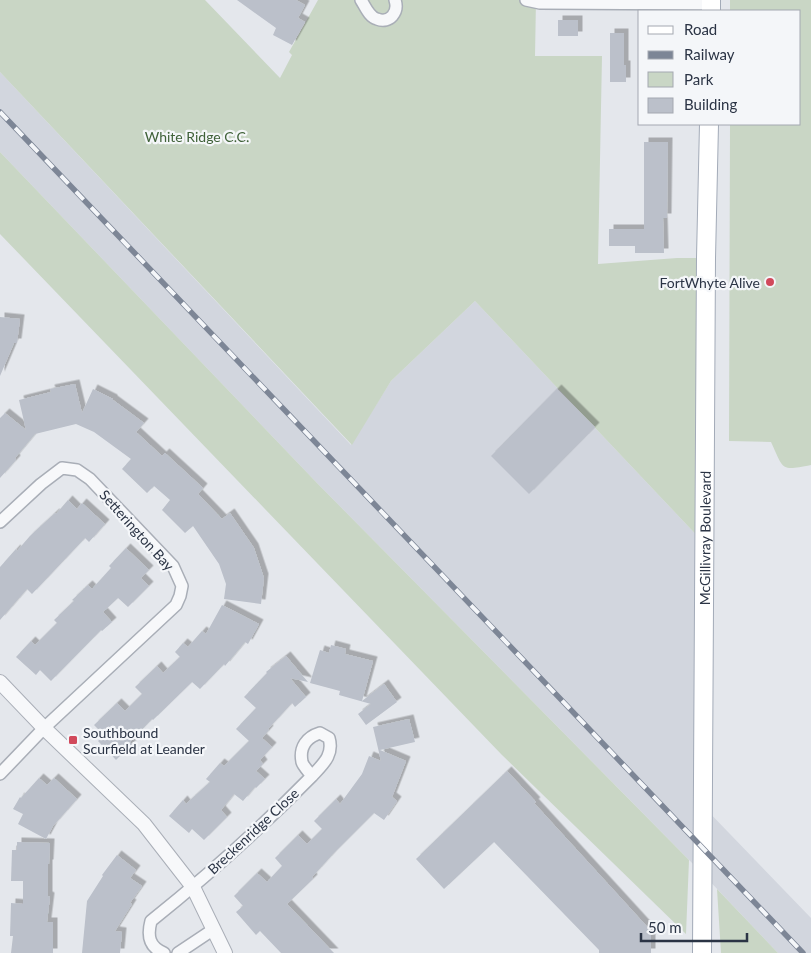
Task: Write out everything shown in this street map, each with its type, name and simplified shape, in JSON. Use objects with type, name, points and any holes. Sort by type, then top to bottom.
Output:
[{"type":"main road","name":"McGillivray Boulevard","points":[[702,953],[706,258],[709,125]]},
{"type":"street","points":[[360,0],[371,16],[379,20],[389,19],[395,13],[397,5],[395,0]]},
{"type":"street","points":[[526,0],[540,3],[711,5]]},
{"type":"street","name":"Setterington Bay","points":[[0,522],[41,484],[62,468],[77,470],[90,479],[173,566],[182,586],[176,605],[44,728],[0,774]]},
{"type":"street","points":[[0,682],[44,728],[144,824],[194,887],[225,953]]},
{"type":"street","name":"Breckenridge Close","points":[[164,953],[154,948],[150,942],[148,935],[151,921],[194,887],[312,776]]},
{"type":"street","points":[[178,953],[214,929]]},
{"type":"shaded area","points":[[0,72],[351,445],[391,381],[475,301],[704,543],[702,805],[811,918],[811,953],[778,953],[701,872],[317,483],[0,152]]},
{"type":"green space","name":"White Ridge C.C.","points":[[0,0],[205,0],[280,78],[292,55],[289,52],[318,0],[536,0],[535,56],[602,56],[598,264],[677,258],[706,258],[704,543],[475,301],[391,381],[352,445],[0,72]]},
{"type":"green space","name":"FortWhyte Alive","points":[[730,0],[811,0],[811,465],[801,467],[788,468],[784,466],[771,442],[729,441],[730,125],[801,125],[801,10],[730,10]]},
{"type":"green space","points":[[0,152],[317,483],[689,860],[686,934],[502,755],[0,234]]},
{"type":"green space","points":[[717,889],[778,953],[721,953]]},
{"type":"building","points":[[237,0],[296,0],[305,5],[298,18],[305,22],[292,45],[273,35],[276,28]]},
{"type":"building","points":[[558,20],[578,20],[578,36],[558,36]]},
{"type":"building","points":[[610,33],[624,33],[626,82],[610,82]]},
{"type":"building","points":[[644,142],[668,142],[667,218],[663,218],[664,253],[635,253],[635,246],[609,246],[609,229],[644,229]]},
{"type":"building","points":[[0,317],[20,319],[17,343],[14,343],[0,376]]},
{"type":"building","points":[[75,384],[82,413],[93,389],[113,399],[144,423],[136,432],[162,456],[165,453],[203,488],[198,494],[222,519],[230,513],[254,548],[264,578],[261,604],[224,599],[226,584],[219,564],[193,526],[185,533],[162,510],[170,500],[154,486],[147,493],[122,469],[131,459],[94,432],[76,424],[35,434],[0,478],[0,418],[5,413],[26,430],[19,400],[51,392],[50,389]]},
{"type":"building","points":[[557,389],[595,427],[529,494],[491,456]]},
{"type":"building","points":[[68,500],[77,509],[82,503],[105,524],[89,542],[85,538],[32,594],[27,589],[0,620],[0,567],[16,549],[17,551]]},
{"type":"building","points":[[126,548],[149,570],[141,578],[149,586],[128,607],[118,598],[103,612],[112,622],[101,630],[51,681],[40,670],[36,675],[16,657],[31,641],[35,645],[57,623],[54,620],[88,585],[92,589],[111,568],[109,566]]},
{"type":"building","points":[[222,605],[259,624],[248,644],[245,642],[225,666],[224,664],[200,689],[192,682],[152,719],[116,760],[98,741],[104,735],[94,725],[117,703],[125,711],[142,694],[135,687],[157,666],[163,673],[180,657],[175,652],[183,643],[188,647],[202,631],[206,634]]},
{"type":"building","points":[[331,645],[346,649],[345,654],[373,661],[362,701],[384,684],[397,702],[366,725],[358,714],[371,704],[339,695],[340,691],[310,683],[320,650],[329,653]]},
{"type":"building","points":[[286,656],[308,682],[290,678],[306,697],[295,707],[292,703],[262,738],[272,747],[260,760],[263,764],[256,771],[265,779],[243,801],[234,794],[221,810],[227,817],[204,840],[192,829],[189,833],[169,816],[183,800],[186,804],[210,782],[206,779],[220,763],[224,766],[249,741],[236,729],[256,708],[244,697],[266,672]]},
{"type":"building","points":[[409,719],[415,742],[380,750],[406,761],[392,797],[397,801],[384,820],[374,813],[333,854],[312,877],[313,879],[287,904],[334,953],[281,953],[260,931],[256,935],[236,912],[243,906],[234,896],[257,873],[267,882],[282,866],[275,858],[298,835],[307,844],[322,829],[314,821],[336,799],[340,804],[362,774],[369,756],[381,761],[373,727]]},
{"type":"building","points":[[507,771],[651,931],[651,953],[599,953],[599,950],[494,842],[444,889],[416,859]]},
{"type":"building","points":[[39,778],[47,785],[54,778],[77,799],[53,826],[46,839],[18,824],[23,814],[13,809],[20,797]]},
{"type":"building","points":[[17,842],[50,843],[48,896],[50,897],[47,922],[53,922],[53,953],[11,953],[13,936],[10,936],[11,903],[23,904],[23,881],[11,881],[12,850],[17,850]]},
{"type":"building","points":[[117,855],[136,870],[130,878],[142,886],[130,903],[132,904],[115,931],[122,932],[120,953],[82,953],[87,901],[102,875]]},
{"type":"railway","points":[[0,112],[803,953]]},
{"type":"place","name":"FortWhyte Alive","points":[[770,282]]},
{"type":"place","name":"Southbound Scurfield at Leander","points":[[73,740]]}]
